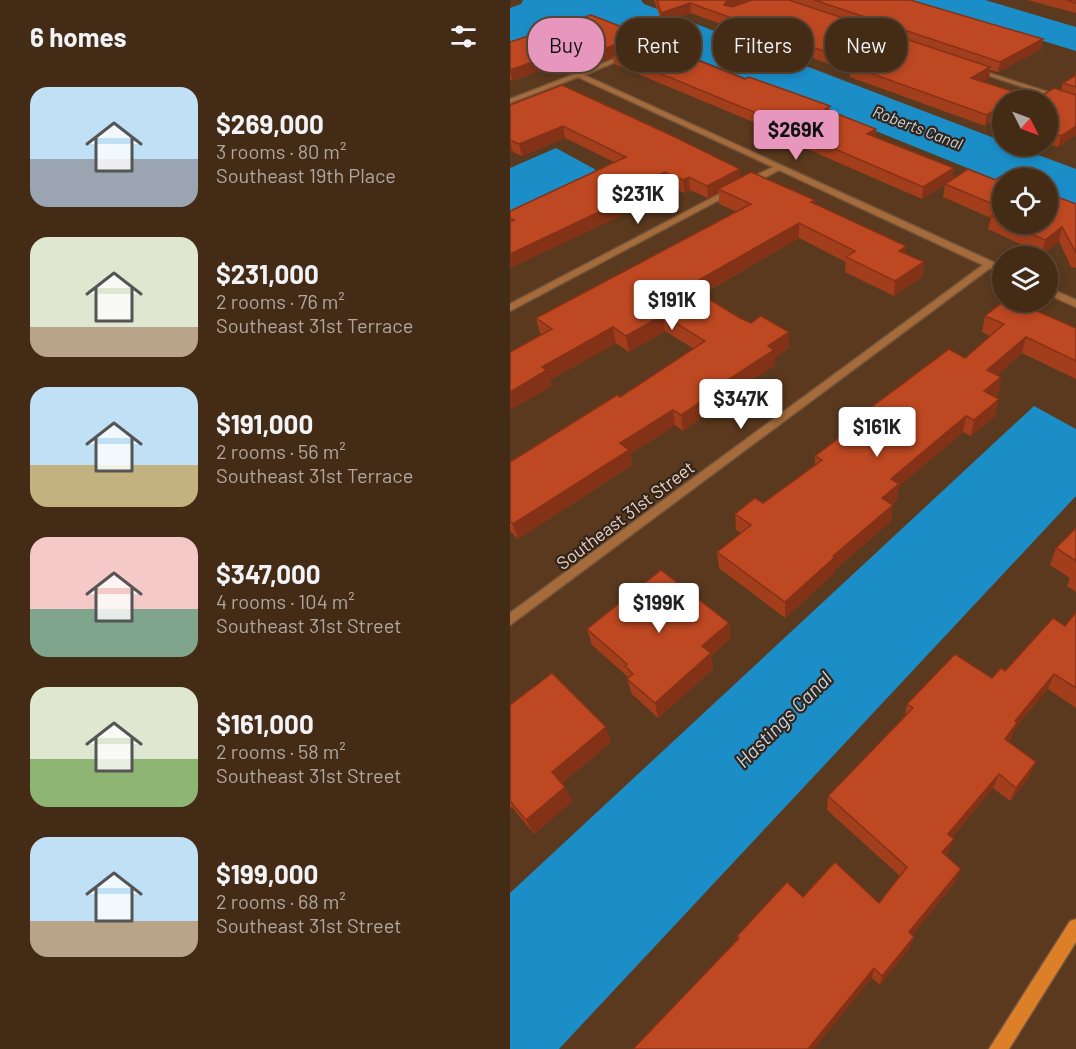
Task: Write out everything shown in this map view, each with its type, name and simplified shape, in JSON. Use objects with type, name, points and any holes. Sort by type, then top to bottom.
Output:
[{"type":"street","points":[[510,101],[616,60]]},
{"type":"street","points":[[965,65],[1076,103]]},
{"type":"street","points":[[579,75],[990,264]]},
{"type":"street","points":[[510,308],[778,167]]},
{"type":"street","name":"Southeast 31st Street","points":[[510,620],[990,264]]},
{"type":"street","points":[[1058,295],[1076,304]]},
{"type":"street","points":[[998,1049],[1076,927]]},
{"type":"water","points":[[523,0],[641,0],[644,4],[681,18],[616,18],[616,26],[604,21],[604,18],[528,18],[528,38],[510,43],[510,8],[521,4]]},
{"type":"water","points":[[911,0],[985,0],[1076,27],[1076,51]]},
{"type":"water","points":[[701,26],[713,30],[713,65],[701,60]]},
{"type":"water","name":"Roberts Canal","points":[[813,69],[992,137],[992,156],[1041,156],[1076,169],[1076,212],[1058,205],[1058,168],[992,168],[992,178],[730,72],[813,72]]},
{"type":"water","points":[[556,148],[598,171],[510,211],[510,168]]},
{"type":"water","name":"Hastings Canal","points":[[1034,406],[1076,429],[1076,496],[559,1049],[510,1049],[510,893]]},
{"type":"building","points":[[657,0],[731,0],[724,5],[732,7],[752,0],[789,0],[843,18],[825,18],[825,52],[813,47],[813,18],[732,18],[690,3],[661,13]]},
{"type":"building","points":[[814,0],[910,0],[1043,39],[1000,62],[907,31],[907,18],[868,18]]},
{"type":"building","points":[[591,15],[599,18],[582,18]]},
{"type":"building","points":[[604,20],[616,25],[616,44],[604,49]]},
{"type":"building","points":[[528,36],[528,64],[510,70],[510,42]]},
{"type":"building","points":[[907,39],[990,67],[971,78],[1009,90],[992,90],[992,112],[987,115],[867,72],[907,72]]},
{"type":"building","points":[[701,62],[713,66],[713,72],[727,72],[745,79],[749,77],[830,106],[825,109],[876,129],[867,134],[954,168],[923,187],[770,121],[773,120],[657,72],[701,72]]},
{"type":"building","points":[[1076,75],[1076,87],[1063,83]]},
{"type":"building","points":[[562,85],[740,169],[707,186],[689,177],[683,180],[665,172],[611,197],[620,202],[510,254],[510,222],[514,220],[510,218],[510,211],[626,157],[563,126],[519,144],[510,140],[510,105]]},
{"type":"building","points":[[1054,88],[1076,95],[1076,126],[1061,136],[1058,135],[1058,90],[1051,90]]},
{"type":"building","points":[[968,169],[992,179],[992,204],[945,184]]},
{"type":"building","points":[[751,172],[815,200],[811,202],[906,246],[899,251],[924,262],[895,281],[846,257],[855,251],[799,223],[699,280],[689,287],[740,318],[751,323],[761,316],[789,332],[768,346],[774,350],[706,394],[709,396],[681,415],[673,410],[620,443],[629,450],[513,524],[510,521],[510,462],[617,395],[620,397],[705,341],[663,315],[626,336],[613,327],[542,367],[547,370],[510,392],[510,352],[552,329],[536,318],[751,204],[718,189]]},
{"type":"building","points":[[1058,197],[1076,204],[1076,253],[1062,227],[1058,230]]},
{"type":"building","points":[[1032,234],[1053,234],[1045,240]]},
{"type":"building","points":[[992,311],[1039,312],[1076,328],[1076,361],[1026,337],[987,370],[1001,377],[984,391],[999,399],[974,420],[966,416],[891,479],[899,484],[882,498],[893,505],[833,556],[835,557],[785,602],[717,552],[751,525],[735,514],[755,498],[763,503],[822,460],[815,456],[876,410],[873,406],[949,349],[965,358],[1004,324],[985,316]]},
{"type":"building","points":[[1076,528],[1076,561],[1056,548]]},
{"type":"building","points":[[661,570],[729,623],[702,646],[711,653],[655,703],[627,679],[633,674],[625,666],[627,664],[587,629]]},
{"type":"building","points":[[1076,612],[1076,688],[1054,674],[1015,721],[1017,723],[1005,739],[1036,762],[1016,788],[999,774],[948,834],[954,839],[942,852],[961,869],[909,932],[914,937],[882,976],[874,968],[808,1049],[633,1049],[739,938],[737,936],[787,882],[803,897],[835,862],[879,903],[907,867],[828,796],[913,708],[907,704],[955,654],[992,678],[1001,668],[1005,671],[1053,618],[1065,626]]},
{"type":"building","points":[[552,673],[606,727],[552,772],[565,787],[526,820],[510,801],[510,705]]}]
